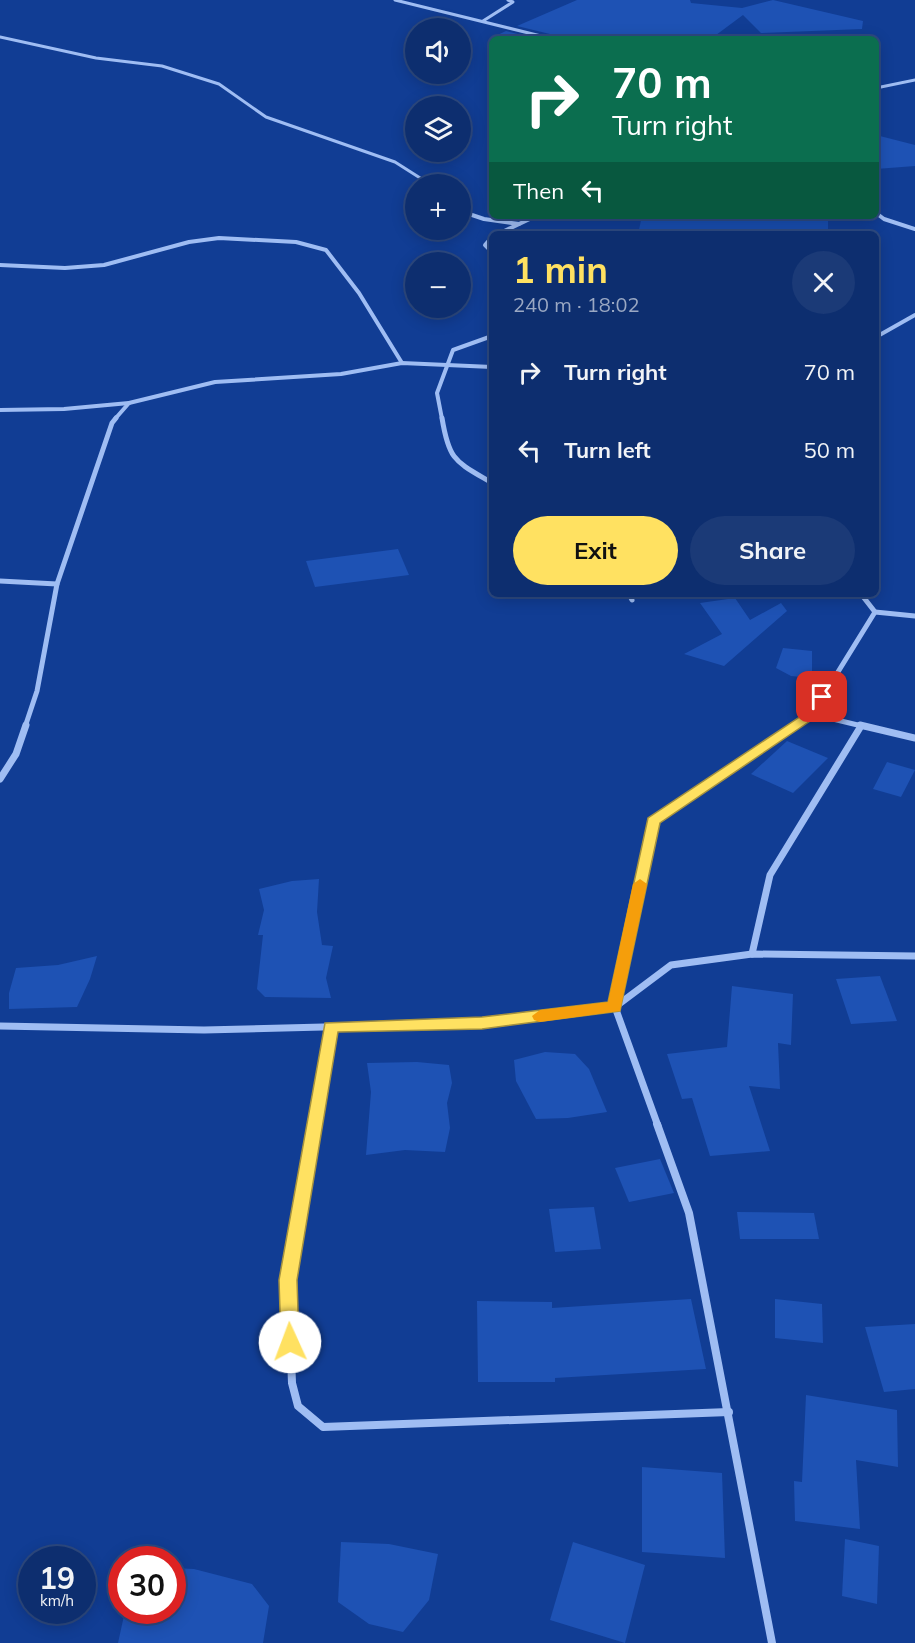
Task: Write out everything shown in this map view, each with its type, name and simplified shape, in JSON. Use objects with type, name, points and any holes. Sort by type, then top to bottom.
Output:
[{"type":"street","points":[[395,0],[419,8],[541,36]]},
{"type":"street","points":[[483,21],[513,2],[508,0]]},
{"type":"street","points":[[0,37],[96,58],[162,66],[219,84],[266,117],[395,162],[414,174]]},
{"type":"street","points":[[879,87],[915,80]]},
{"type":"street","points":[[471,215],[519,224]]},
{"type":"street","points":[[879,215],[915,229]]},
{"type":"street","points":[[504,231],[530,219]]},
{"type":"street","points":[[0,265],[64,268],[104,265],[189,242],[219,238],[285,241],[316,247],[326,250],[359,293],[402,363]]},
{"type":"street","points":[[879,336],[915,315]]},
{"type":"street","points":[[489,337],[453,350],[437,393],[447,448],[458,463],[489,481]]},
{"type":"street","points":[[0,410],[64,409],[129,403],[162,393],[215,382],[341,374],[402,363],[489,367]]},
{"type":"street","points":[[0,779],[16,754],[37,691],[57,584],[112,423],[129,403]]},
{"type":"street","points":[[0,581],[57,584]]},
{"type":"street","points":[[863,597],[875,612],[915,616]]},
{"type":"street","points":[[772,1643],[689,1213],[615,1007],[653,821],[812,714],[875,612]]},
{"type":"street","points":[[812,714],[915,738]]},
{"type":"street","points":[[752,954],[770,875],[861,726]]},
{"type":"street","points":[[0,1026],[204,1030],[482,1023],[615,1007],[671,965],[752,954],[915,956]]},
{"type":"street","points":[[331,1027],[288,1280],[292,1383],[298,1406],[323,1427],[729,1412]]},
{"type":"shaded area","points":[[641,219],[828,219],[828,231],[639,231]]},
{"type":"building","points":[[577,0],[690,0],[691,3],[742,8],[773,0],[863,21],[862,29],[761,33],[743,15],[715,36],[555,36],[517,26]]},
{"type":"building","points":[[506,31],[525,36],[495,36]]},
{"type":"building","points":[[879,136],[915,145],[915,166],[879,169]]},
{"type":"building","points":[[398,549],[409,575],[315,587],[306,561]]},
{"type":"building","points":[[735,598],[750,620],[781,603],[787,611],[724,666],[684,654],[722,634],[700,603]]},
{"type":"building","points":[[783,648],[812,651],[812,678],[791,676],[776,668]]},
{"type":"building","points":[[787,741],[828,758],[793,793],[751,774]]},
{"type":"building","points":[[887,762],[915,770],[901,797],[873,789]]},
{"type":"building","points":[[319,879],[317,912],[322,945],[333,946],[326,978],[331,998],[265,997],[257,989],[263,935],[258,935],[264,910],[259,889],[292,881]]},
{"type":"building","points":[[97,956],[90,979],[77,1007],[9,1009],[9,993],[16,968],[58,965]]},
{"type":"building","points":[[880,976],[897,1021],[851,1024],[836,979]]},
{"type":"building","points":[[732,986],[793,994],[791,1045],[778,1043],[780,1089],[749,1086],[770,1151],[710,1156],[692,1098],[682,1099],[667,1054],[727,1047]]},
{"type":"building","points":[[545,1052],[575,1054],[589,1069],[607,1112],[568,1118],[536,1119],[516,1081],[514,1060]]},
{"type":"building","points":[[417,1062],[449,1065],[452,1083],[447,1103],[450,1128],[445,1152],[405,1150],[366,1155],[371,1092],[367,1063]]},
{"type":"building","points":[[660,1159],[674,1193],[629,1202],[615,1168]]},
{"type":"building","points":[[594,1207],[601,1249],[555,1252],[549,1209]]},
{"type":"building","points":[[737,1212],[814,1213],[819,1239],[740,1239]]},
{"type":"building","points":[[691,1299],[706,1369],[555,1378],[555,1382],[478,1382],[477,1301],[552,1302],[552,1308]]},
{"type":"building","points":[[775,1299],[822,1304],[823,1343],[775,1338]]},
{"type":"building","points":[[915,1324],[915,1389],[884,1392],[865,1327]]},
{"type":"building","points":[[806,1395],[897,1410],[898,1467],[856,1460],[860,1529],[795,1521],[794,1481],[802,1482]]},
{"type":"building","points":[[642,1467],[722,1473],[725,1558],[642,1552]]},
{"type":"building","points":[[845,1539],[879,1546],[877,1604],[842,1596]]},
{"type":"building","points":[[341,1542],[389,1544],[438,1554],[429,1600],[403,1632],[369,1624],[338,1602]]},
{"type":"building","points":[[573,1542],[645,1565],[625,1643],[550,1620]]},
{"type":"building","points":[[186,1569],[252,1584],[269,1606],[263,1643],[118,1643],[122,1624],[186,1624]]},
{"type":"slow traffic","points":[[540,1016],[615,1007],[640,884]]},
{"type":"route","points":[[290,1342],[288,1280],[331,1027],[482,1023],[615,1007],[653,821],[812,714],[822,697]]}]
